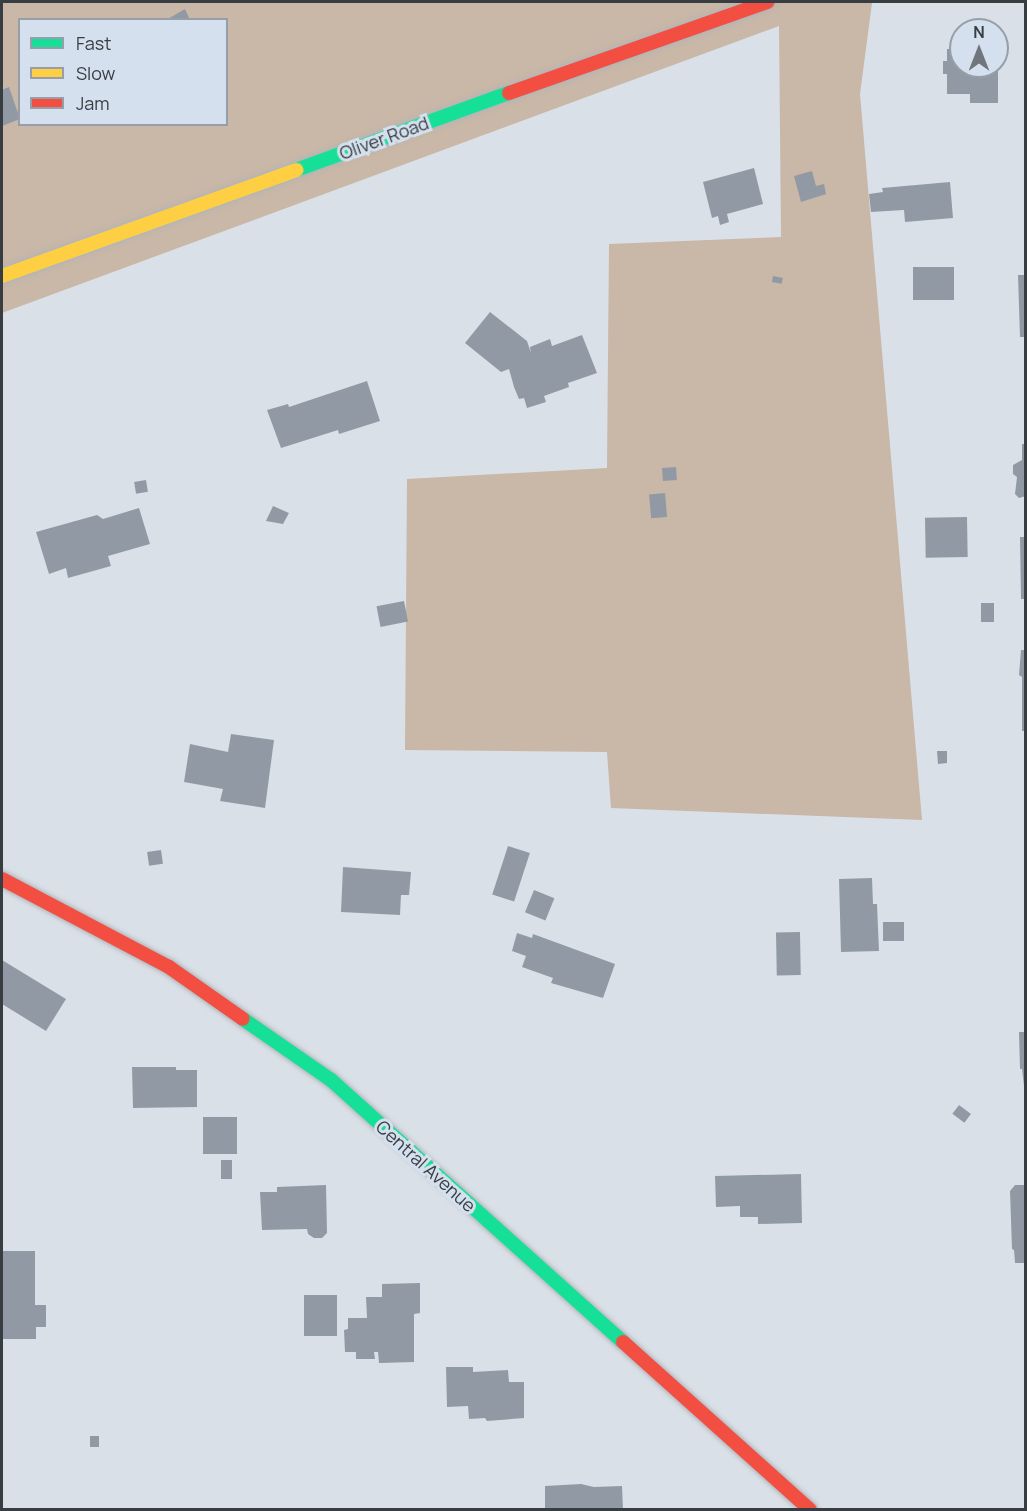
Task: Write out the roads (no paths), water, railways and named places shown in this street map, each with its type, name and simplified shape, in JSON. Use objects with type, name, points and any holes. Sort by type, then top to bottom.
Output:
[{"type":"street","name":"Oliver Road","points":[[2,276],[768,2]]},
{"type":"street","name":"Central Avenue","points":[[2,879],[169,967],[331,1080],[810,1509]]}]
